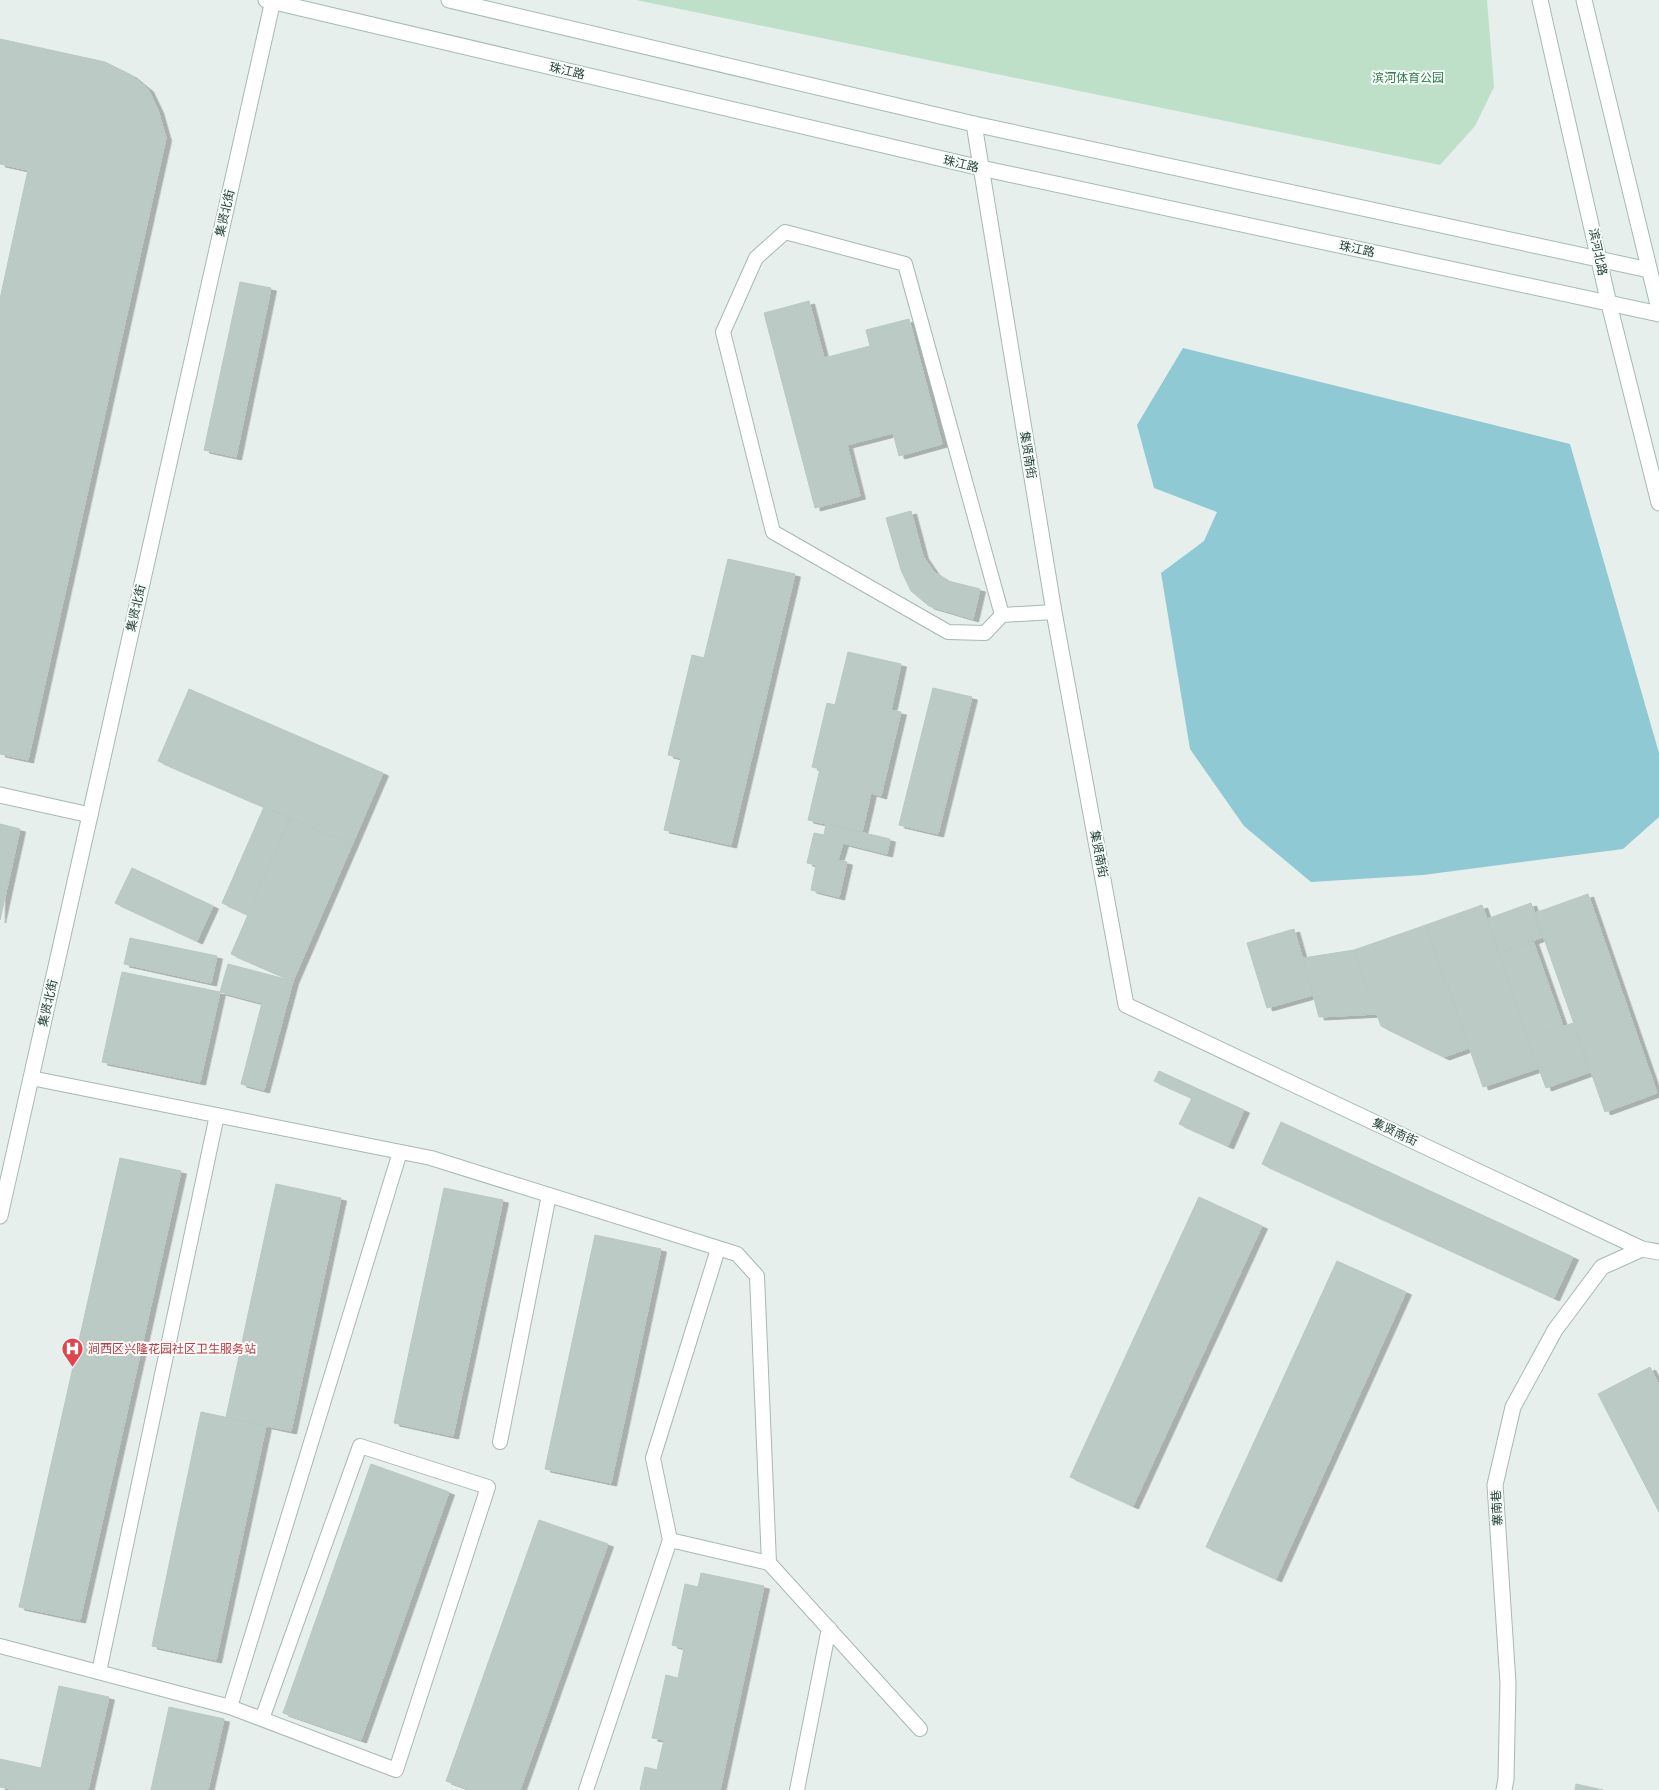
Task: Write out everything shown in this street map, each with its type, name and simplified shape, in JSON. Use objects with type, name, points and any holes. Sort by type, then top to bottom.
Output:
[{"type":"main road","name":"珠江路","points":[[270,0],[981,168],[1659,314]]},
{"type":"main road","name":"集贤北街","points":[[0,1216],[270,0]]},
{"type":"main road","points":[[449,0],[974,124],[1649,270]]},
{"type":"main road","name":"滨河北路","points":[[1540,0],[1609,304],[1659,503]]},
{"type":"main road","points":[[1584,0],[1659,309]]},
{"type":"main road","name":"集贤南街","points":[[974,124],[1054,612],[1126,1005],[1642,1249],[1659,1252]]},
{"type":"main road","points":[[0,795],[90,815]]},
{"type":"main road","name":"寨南巷","points":[[1504,1790],[1506,1779],[1508,1683],[1496,1485],[1513,1407],[1556,1330],[1602,1267],[1642,1249]]},
{"type":"lane","points":[[1002,615],[905,264],[785,232],[756,258],[723,332],[772,532],[948,632],[986,633],[1002,615],[1054,612]]},
{"type":"lane","points":[[31,1078],[431,1158],[737,1254],[757,1276],[769,1563]]},
{"type":"lane","points":[[99,1672],[217,1115]]},
{"type":"lane","points":[[230,1706],[400,1152]]},
{"type":"lane","points":[[500,1442],[549,1196]]},
{"type":"lane","points":[[586,1790],[670,1540],[652,1458],[718,1249]]},
{"type":"lane","points":[[0,1646],[230,1706],[262,1719],[396,1770],[488,1487],[360,1446],[262,1719]]},
{"type":"lane","points":[[670,1540],[769,1563],[920,1729]]},
{"type":"lane","points":[[797,1790],[829,1628]]},
{"type":"green space","name":"滨河体育公园","points":[[636,0],[1487,0],[1494,87],[1475,126],[1440,165]]},
{"type":"water","points":[[1183,348],[1570,444],[1659,753],[1659,817],[1623,849],[1423,875],[1311,882],[1244,826],[1190,749],[1161,573],[1204,541],[1217,512],[1154,488],[1137,425]]},
{"type":"building","points":[[0,39],[105,62],[131,75],[148,89],[158,110],[166,138],[28,760],[0,754],[0,299],[28,170],[0,164]]},
{"type":"building","points":[[240,282],[271,288],[236,457],[204,450]]},
{"type":"building","points":[[809,301],[824,358],[870,346],[866,330],[909,319],[942,444],[899,456],[893,433],[847,445],[860,496],[815,508],[764,313]]},
{"type":"building","points":[[911,511],[923,556],[934,572],[948,581],[980,589],[973,619],[929,606],[911,591],[901,570],[886,518]]},
{"type":"building","points":[[728,559],[795,574],[731,845],[664,830],[681,758],[668,755],[692,655],[704,658]]},
{"type":"building","points":[[848,652],[901,664],[891,710],[901,712],[881,796],[871,793],[862,832],[808,820],[820,769],[812,767],[827,703],[835,705]]},
{"type":"building","points":[[933,688],[972,697],[938,834],[899,825]]},
{"type":"building","points":[[189,689],[383,773],[352,845],[158,761]]},
{"type":"building","points":[[264,807],[290,818],[248,915],[222,903]]},
{"type":"building","points":[[290,818],[352,845],[293,981],[231,954]]},
{"type":"building","points":[[0,824],[20,829],[0,920]]},
{"type":"building","points":[[826,824],[890,839],[887,854],[843,843],[838,860],[847,862],[839,897],[811,890],[816,865],[807,863],[814,833],[824,835]]},
{"type":"building","points":[[132,868],[213,906],[197,941],[115,903]]},
{"type":"building","points":[[1588,894],[1657,1093],[1605,1112],[1535,913]]},
{"type":"building","points":[[1531,903],[1543,937],[1499,953],[1487,919]]},
{"type":"building","points":[[1482,905],[1539,1068],[1483,1087],[1426,925]]},
{"type":"building","points":[[1426,925],[1469,1048],[1444,1057],[1381,1026],[1354,950]]},
{"type":"building","points":[[1294,929],[1313,995],[1267,1008],[1247,943]]},
{"type":"building","points":[[130,938],[217,956],[211,983],[124,964]]},
{"type":"building","points":[[1533,941],[1563,1026],[1528,1039],[1499,953]]},
{"type":"building","points":[[1354,950],[1377,1014],[1319,1017],[1303,958]]},
{"type":"building","points":[[228,964],[293,981],[264,1090],[241,1084],[262,1003],[220,992]]},
{"type":"building","points":[[122,972],[220,992],[200,1082],[102,1062]]},
{"type":"building","points":[[1573,1023],[1590,1072],[1546,1088],[1528,1039]]},
{"type":"building","points":[[1159,1071],[1244,1110],[1228,1146],[1179,1124],[1192,1098],[1154,1081]]},
{"type":"building","points":[[1281,1122],[1573,1257],[1554,1298],[1262,1164]]},
{"type":"building","points":[[120,1158],[181,1171],[141,1350],[80,1336]]},
{"type":"building","points":[[276,1184],[341,1198],[291,1431],[226,1417]]},
{"type":"building","points":[[444,1188],[503,1200],[453,1436],[394,1423]]},
{"type":"building","points":[[1199,1197],[1262,1226],[1133,1506],[1070,1477]]},
{"type":"building","points":[[595,1235],[661,1249],[611,1483],[545,1469]]},
{"type":"building","points":[[1337,1261],[1406,1292],[1276,1579],[1206,1547]]},
{"type":"building","points":[[80,1336],[141,1350],[80,1620],[19,1607]]},
{"type":"building","points":[[1650,1367],[1659,1385],[1659,1512],[1598,1394]]},
{"type":"building","points":[[201,1412],[266,1426],[216,1660],[152,1646]]},
{"type":"building","points":[[371,1464],[449,1492],[361,1740],[283,1713]]},
{"type":"building","points":[[539,1520],[608,1544],[520,1790],[471,1790],[446,1781]]},
{"type":"building","points":[[701,1573],[764,1586],[720,1790],[640,1790],[645,1767],[657,1770],[664,1740],[652,1738],[666,1675],[678,1678],[684,1648],[672,1645],[685,1584],[698,1587]]},
{"type":"building","points":[[59,1686],[109,1697],[88,1790],[15,1790],[0,1787],[0,1759],[41,1768]]},
{"type":"building","points":[[169,1707],[224,1719],[208,1790],[151,1790]]},
{"type":"building","points":[[1576,1784],[1603,1790],[1575,1790]]},
{"type":"place","name":"涧西区兴隆花园社区卫生服务站","points":[[72,1368]]}]
